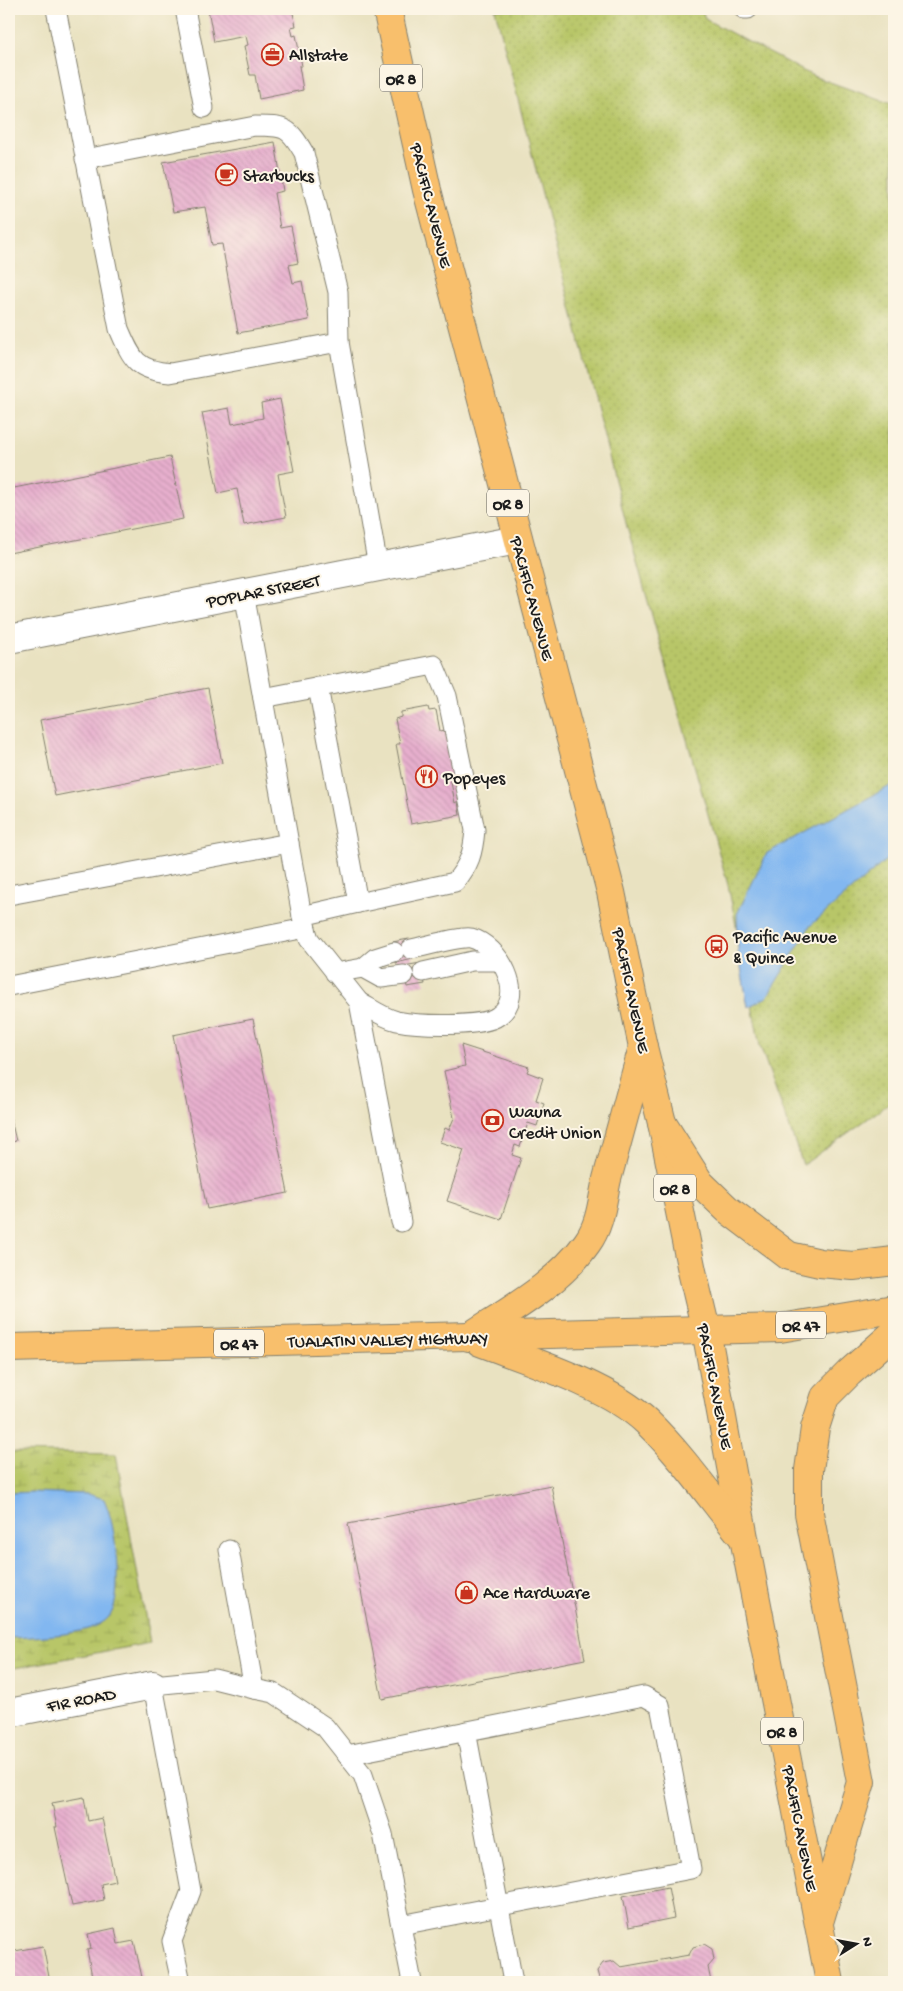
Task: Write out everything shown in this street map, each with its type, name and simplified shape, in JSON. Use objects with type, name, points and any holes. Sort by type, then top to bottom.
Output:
[{"type":"main road","name":"PACIFIC AVENUE","points":[[387,9],[427,190],[611,892],[643,1047],[662,1123],[706,1330],[744,1538],[830,1982]]},
{"type":"main road","points":[[469,1337],[537,1292],[574,1260],[588,1242],[602,1211],[607,1182],[643,1047]]},
{"type":"main road","points":[[662,1123],[700,1183],[727,1209],[789,1256],[820,1263],[853,1266],[894,1261]]},
{"type":"main road","name":"OR 47","points":[[706,1330],[780,1328],[894,1309]]},
{"type":"main road","name":"TUALATIN VALLEY HIGHWAY","points":[[9,1348],[706,1330]]},
{"type":"main road","points":[[819,1923],[861,1782],[809,1513],[809,1470],[815,1428],[826,1397],[849,1373],[894,1333]]},
{"type":"main road","points":[[469,1337],[594,1388],[646,1421],[744,1538]]},
{"type":"street","name":"POPLAR STREET","points":[[9,639],[518,540]]},
{"type":"street","name":"FIR ROAD","points":[[9,1713],[153,1685]]},
{"type":"lane","points":[[56,9],[118,329],[136,362],[152,372],[170,373],[338,342]]},
{"type":"lane","points":[[185,9],[204,108]]},
{"type":"lane","points":[[86,159],[255,126],[277,126],[293,134],[304,153],[338,292],[338,342],[378,568]]},
{"type":"lane","points":[[244,593],[289,843],[309,939],[335,973],[359,1002],[395,1020],[418,1024],[478,1024],[497,1017],[507,1009],[511,996],[509,979],[500,961],[488,947],[469,938],[375,958],[363,968],[335,973]]},
{"type":"lane","points":[[9,986],[304,922],[358,903],[455,882],[465,870],[473,852],[475,830],[448,696],[434,665],[263,698]]},
{"type":"lane","points":[[318,687],[358,903]]},
{"type":"lane","points":[[9,895],[289,843]]},
{"type":"lane","points":[[363,968],[381,978],[414,974],[472,961],[500,961]]},
{"type":"lane","points":[[359,1002],[401,1222]]},
{"type":"lane","points":[[228,1550],[254,1689]]},
{"type":"lane","points":[[180,1982],[172,1941],[191,1892],[153,1685],[214,1679],[274,1694],[326,1727],[363,1775],[383,1834],[412,1982]]},
{"type":"lane","points":[[347,1754],[644,1696],[660,1705],[691,1869],[401,1925]]},
{"type":"lane","points":[[466,1731],[513,1982]]},
{"type":"green space","points":[[495,9],[702,9],[705,19],[813,76],[894,105],[894,1100],[803,1165],[760,1046],[728,885],[627,527]]},
{"type":"green space","points":[[9,1452],[116,1454],[150,1643],[9,1669]]},
{"type":"water","points":[[894,784],[894,853],[810,926],[767,997],[748,1007],[738,952],[737,914],[767,853]]},
{"type":"water","points":[[9,1493],[88,1494],[104,1499],[114,1534],[117,1582],[114,1608],[108,1618],[100,1624],[76,1632],[9,1638]]},
{"type":"building","points":[[208,9],[292,9],[296,26],[291,27],[293,36],[296,35],[302,66],[299,66],[303,90],[259,99],[255,75],[250,75],[244,46],[248,45],[246,36],[214,42]]},
{"type":"building","points":[[275,142],[283,191],[274,193],[280,228],[291,226],[298,263],[289,265],[293,283],[302,281],[309,320],[238,333],[222,244],[212,245],[205,207],[173,212],[163,162]]},
{"type":"building","points":[[280,399],[294,471],[278,474],[286,517],[244,525],[237,489],[218,493],[202,413],[229,408],[232,424],[263,418],[261,403]]},
{"type":"building","points":[[170,457],[183,519],[9,553],[9,489]]},
{"type":"building","points":[[208,688],[222,763],[55,796],[40,720]]},
{"type":"building","points":[[428,707],[429,711],[436,710],[440,731],[446,730],[455,777],[450,777],[455,803],[458,801],[460,815],[411,824],[396,744],[400,744],[395,719],[401,717],[401,712]]},
{"type":"building","points":[[409,939],[413,959],[396,963],[392,942]]},
{"type":"building","points":[[421,963],[425,984],[407,987],[403,966]]},
{"type":"building","points":[[253,1019],[288,1193],[207,1209],[173,1035]]},
{"type":"building","points":[[461,1045],[529,1067],[527,1072],[543,1078],[536,1100],[544,1103],[537,1126],[528,1123],[520,1147],[515,1145],[512,1155],[521,1158],[501,1219],[447,1201],[464,1150],[440,1142],[445,1128],[449,1130],[454,1118],[444,1071],[465,1066]]},
{"type":"building","points":[[9,1111],[16,1141],[9,1143]]},
{"type":"building","name":"Ace Hardware","points":[[551,1485],[585,1659],[382,1699],[348,1524]]},
{"type":"building","points":[[84,1797],[88,1821],[102,1818],[115,1881],[101,1884],[104,1900],[72,1906],[55,1827],[57,1827],[52,1803]]},
{"type":"building","points":[[9,1873],[13,1888],[9,1889]]},
{"type":"building","points":[[668,1887],[674,1918],[629,1927],[623,1896]]},
{"type":"building","points":[[115,1928],[118,1944],[134,1941],[143,1982],[93,1982],[87,1950],[91,1949],[88,1934]]},
{"type":"building","points":[[704,1944],[712,1949],[714,1960],[708,1967],[711,1982],[600,1982],[597,1971],[603,1963],[614,1961],[621,1967],[689,1955],[693,1947]]},
{"type":"building","points":[[43,1946],[50,1982],[9,1982],[9,1952]]},
{"type":"place","name":"Allstate","points":[[273,54]]},
{"type":"place","name":"Starbucks","points":[[227,175]]},
{"type":"place","name":"Popeyes","points":[[427,777]]},
{"type":"place","name":"Pacific Avenue & Quince","points":[[717,946]]},
{"type":"place","name":"Wauna Credit Union","points":[[493,1121]]},
{"type":"place","name":"Ace Hardware","points":[[467,1592]]}]
